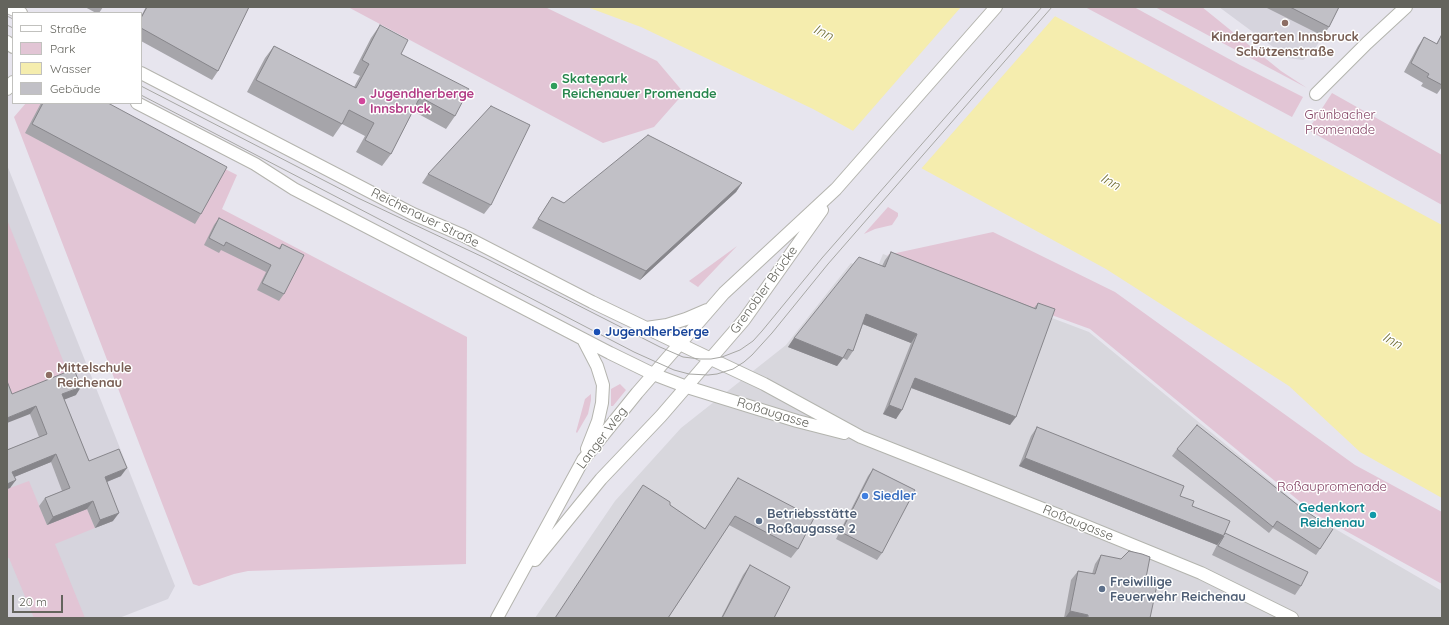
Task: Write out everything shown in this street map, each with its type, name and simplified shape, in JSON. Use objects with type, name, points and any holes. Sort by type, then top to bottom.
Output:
[{"type":"street","points":[[8,7],[18,12]]},
{"type":"street","name":"Grenobler Brücke","points":[[680,344],[724,293],[836,189],[996,7]]},
{"type":"street","points":[[1316,94],[1406,7]]},
{"type":"street","name":"Reichenauer Straße","points":[[142,74],[372,193],[414,214],[462,235],[592,302],[711,359]]},
{"type":"street","points":[[139,104],[255,164],[294,189],[583,339],[653,374],[687,387]]},
{"type":"street","name":"Grenobler Brücke","points":[[687,387],[744,320],[836,189]]},
{"type":"street","points":[[646,328],[667,325],[686,319],[712,307]]},
{"type":"street","points":[[583,339],[597,366],[603,385],[602,403],[598,421],[583,460]]},
{"type":"street","name":"Langer Weg","points":[[497,618],[583,460],[653,374],[680,344]]},
{"type":"street","name":"Roßaugasse","points":[[711,359],[764,384],[860,437]]},
{"type":"street","name":"Roßaugasse","points":[[687,387],[797,421],[860,437],[1201,573],[1292,618]]},
{"type":"street","name":"Langer Weg","points":[[516,583],[601,479],[687,387]]},
{"type":"shaded area","name":"Kindergarten Innsbruck Schützenstraße","points":[[1219,7],[1337,8],[1323,36],[1312,53],[1303,60],[1288,58]]},
{"type":"shaded area","name":"Mittelschule Reichenau","points":[[7,165],[175,586],[168,599],[119,618],[7,618]]},
{"type":"shaded area","points":[[883,254],[1089,332],[1313,516],[1442,591],[1442,618],[535,618],[615,501],[681,428],[786,345],[851,263],[875,273]]},
{"type":"green space","points":[[348,7],[545,7],[657,61],[684,93],[654,127],[603,143]]},
{"type":"green space","points":[[1085,7],[1134,7],[1240,65],[1303,97],[1292,117]]},
{"type":"green space","points":[[1155,7],[1202,7],[1281,71],[1307,88]]},
{"type":"green space","name":"Grünbacher Promenade","points":[[1332,93],[1442,155],[1442,205],[1308,130]]},
{"type":"green space","points":[[25,104],[97,104],[237,175],[222,209],[467,337],[466,564],[248,571],[234,574],[199,586],[193,584],[14,117]]},
{"type":"green space","points":[[888,207],[898,213],[898,216],[892,225],[875,229],[864,234]]},
{"type":"green space","points":[[8,222],[68,373],[8,397],[7,223]]},
{"type":"green space","name":"Roßaupromenade","points":[[993,232],[1115,292],[1355,465],[1442,512],[1442,584],[1315,514],[1090,329],[887,255]]},
{"type":"green space","points":[[737,246],[698,287],[689,281]]},
{"type":"green space","points":[[620,384],[626,390],[613,406],[611,406],[611,389]]},
{"type":"green space","points":[[591,394],[588,414],[577,433],[576,432],[585,399]]},
{"type":"green space","points":[[29,481],[47,525],[85,504],[95,528],[55,544],[85,618],[34,618],[9,558],[7,558],[7,489]]},
{"type":"water","name":"Inn","points":[[587,7],[1038,7],[1442,225],[1442,498],[1360,452],[1289,386],[1106,269],[813,109],[641,27]]},
{"type":"pier","points":[[961,7],[1042,7],[1056,15],[920,170],[852,132]]},
{"type":"building","points":[[147,7],[249,7],[218,71],[142,29],[142,16]]},
{"type":"building","points":[[1290,7],[1339,7],[1329,27]]},
{"type":"building","name":"Jugendherberge Innsbruck","points":[[380,25],[408,40],[401,54],[469,89],[455,116],[420,97],[391,154],[365,140],[374,123],[349,110],[342,124],[256,80],[274,46],[356,88],[369,64],[362,60]]},
{"type":"building","points":[[1441,36],[1442,85],[1427,77],[1429,74],[1411,63],[1424,37],[1437,44]]},
{"type":"building","points":[[42,104],[110,104],[227,167],[201,214],[32,124]]},
{"type":"building","points":[[491,106],[530,125],[491,205],[428,174]]},
{"type":"building","points":[[648,135],[742,183],[646,271],[538,219],[552,197],[564,203]]},
{"type":"building","points":[[219,218],[280,249],[282,244],[304,255],[284,294],[262,283],[271,265],[226,242],[224,246],[209,238]]},
{"type":"building","points":[[891,252],[1036,309],[1038,303],[1055,309],[1016,417],[915,378],[902,410],[889,405],[917,334],[866,314],[853,351],[848,349],[843,358],[794,338],[859,257],[885,267]]},
{"type":"building","points":[[74,369],[81,387],[62,394],[89,461],[119,449],[127,468],[105,477],[119,513],[100,520],[93,501],[53,517],[45,498],[70,488],[56,454],[12,472],[16,480],[7,484],[7,450],[47,434],[36,406],[7,418],[7,381],[12,394]]},
{"type":"building","points":[[1197,425],[1304,510],[1333,529],[1320,549],[1277,521],[1273,527],[1177,449]]},
{"type":"building","points":[[1037,427],[1184,486],[1180,496],[1194,501],[1192,506],[1230,521],[1224,535],[1225,533],[1308,572],[1301,586],[1218,546],[1224,536],[1025,458]]},
{"type":"building","points":[[873,469],[915,490],[882,553],[841,532]]},
{"type":"building","points":[[738,478],[814,518],[798,549],[735,516],[668,618],[555,618],[643,485],[670,502],[670,505],[705,529]]},
{"type":"building","name":"Freiwillige Feuerwehr Reichenau","points":[[1129,551],[1150,557],[1145,583],[1157,585],[1150,618],[1088,618],[1088,615],[1070,611],[1078,571],[1095,574],[1101,555],[1121,559]]},
{"type":"building","points":[[750,565],[790,587],[774,618],[722,618]]},
{"type":"tram line","points":[[142,87],[358,198],[485,258],[660,347],[683,357],[711,359],[722,357],[740,350],[753,341],[822,258],[1042,7]]},
{"type":"tram line","points":[[142,96],[634,352],[674,370],[689,374],[708,375],[733,369],[752,355],[772,333],[828,264],[1052,7]]},
{"type":"tram line","points":[[7,16],[12,18]]},
{"type":"tram line","points":[[7,25],[12,28]]},
{"type":"place","name":"Kindergarten Innsbruck Schützenstraße","points":[[1285,23]]},
{"type":"place","name":"Skatepark Reichenauer Promenade","points":[[554,86]]},
{"type":"place","name":"Jugendherberge Innsbruck","points":[[362,101]]},
{"type":"place","name":"Jugendherberge","points":[[597,332]]},
{"type":"place","name":"Mittelschule Reichenau","points":[[49,375]]},
{"type":"place","name":"Siedler","points":[[865,496]]},
{"type":"place","name":"Gedenkort Reichenau","points":[[1373,515]]},
{"type":"place","name":"Betriebsstätte Roßaugasse 2","points":[[759,521]]},
{"type":"place","name":"Freiwillige Feuerwehr Reichenau","points":[[1102,589]]}]
